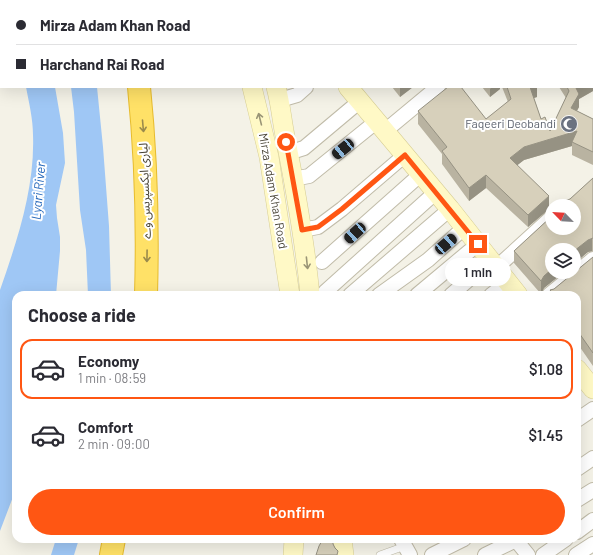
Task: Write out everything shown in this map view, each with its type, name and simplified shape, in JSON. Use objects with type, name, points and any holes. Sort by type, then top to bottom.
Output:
[{"type":"highway","name":"لیاری ایکسپریس وے","points":[[139,88],[146,191],[146,291]]},
{"type":"highway","points":[[111,555],[113,543]]},
{"type":"main road","name":"Mirza Adam Khan Road","points":[[252,88],[269,157],[289,291]]},
{"type":"main road","points":[[349,88],[465,227],[503,276]]},
{"type":"main road","name":"Mirza Adam Khan Road","points":[[278,93],[307,261],[318,291]]},
{"type":"main road","points":[[581,376],[593,389]]},
{"type":"main road","points":[[293,555],[294,543]]},
{"type":"main road","points":[[342,543],[344,555]]},
{"type":"street","points":[[278,93],[297,95],[305,88]]},
{"type":"street","points":[[293,179],[309,176],[437,88]]},
{"type":"street","points":[[288,153],[304,148],[360,101]]},
{"type":"street","points":[[302,230],[318,227],[342,209],[405,155]]},
{"type":"street","points":[[322,262],[421,174]]},
{"type":"street","points":[[318,291],[436,192]]},
{"type":"street","points":[[355,291],[450,209]]},
{"type":"street","points":[[494,291],[503,276],[545,225]]},
{"type":"street","points":[[385,291],[428,260],[465,227]]},
{"type":"street","points":[[422,291],[478,244]]},
{"type":"street","points":[[554,291],[593,259]]},
{"type":"street","points":[[462,291],[503,276]]},
{"type":"street","points":[[581,417],[593,409]]},
{"type":"street","points":[[581,466],[593,458]]},
{"type":"street","points":[[581,498],[593,490]]},
{"type":"street","points":[[581,529],[593,520]]},
{"type":"street","points":[[432,555],[456,543]]},
{"type":"street","points":[[485,555],[510,543]]},
{"type":"street","points":[[518,543],[528,555]]},
{"type":"street","points":[[544,555],[560,543]]},
{"type":"street","points":[[576,555],[593,544]]},
{"type":"lane","points":[[380,555],[407,545]]},
{"type":"water","name":"Lyari River","points":[[26,88],[55,88],[63,133],[65,163],[56,205],[60,237],[60,251],[56,291],[12,291],[12,500],[0,531],[0,290],[13,253],[28,194],[33,155],[31,111]]},
{"type":"water","points":[[71,88],[97,88],[109,226],[111,291],[88,291],[86,250],[80,210]]},
{"type":"water","points":[[55,543],[78,543],[74,555],[51,555]]},
{"type":"building","points":[[447,88],[462,88],[486,119],[511,99],[507,88],[530,88],[541,119],[545,117],[550,131],[569,91],[568,88],[576,88],[579,94],[571,108],[593,119],[593,152],[572,142],[577,131],[524,147],[510,158],[549,196],[528,215],[486,175],[469,188],[442,151],[447,147],[418,111]]},
{"type":"building","points":[[593,178],[593,238],[581,246],[581,243],[545,243],[545,275],[541,281],[514,251],[545,222],[545,235],[581,235],[581,199],[570,199]]},
{"type":"building","points":[[593,257],[593,353],[581,336],[581,291],[550,290],[554,289],[566,279],[581,279],[581,267]]},
{"type":"building","points":[[321,543],[333,543],[338,551],[337,555],[316,555]]},
{"type":"place","name":"Faqeeri Deobandi","points":[[569,124]]},
{"type":"route","points":[[286,142],[302,230],[318,227],[342,209],[405,155],[478,244]]}]
